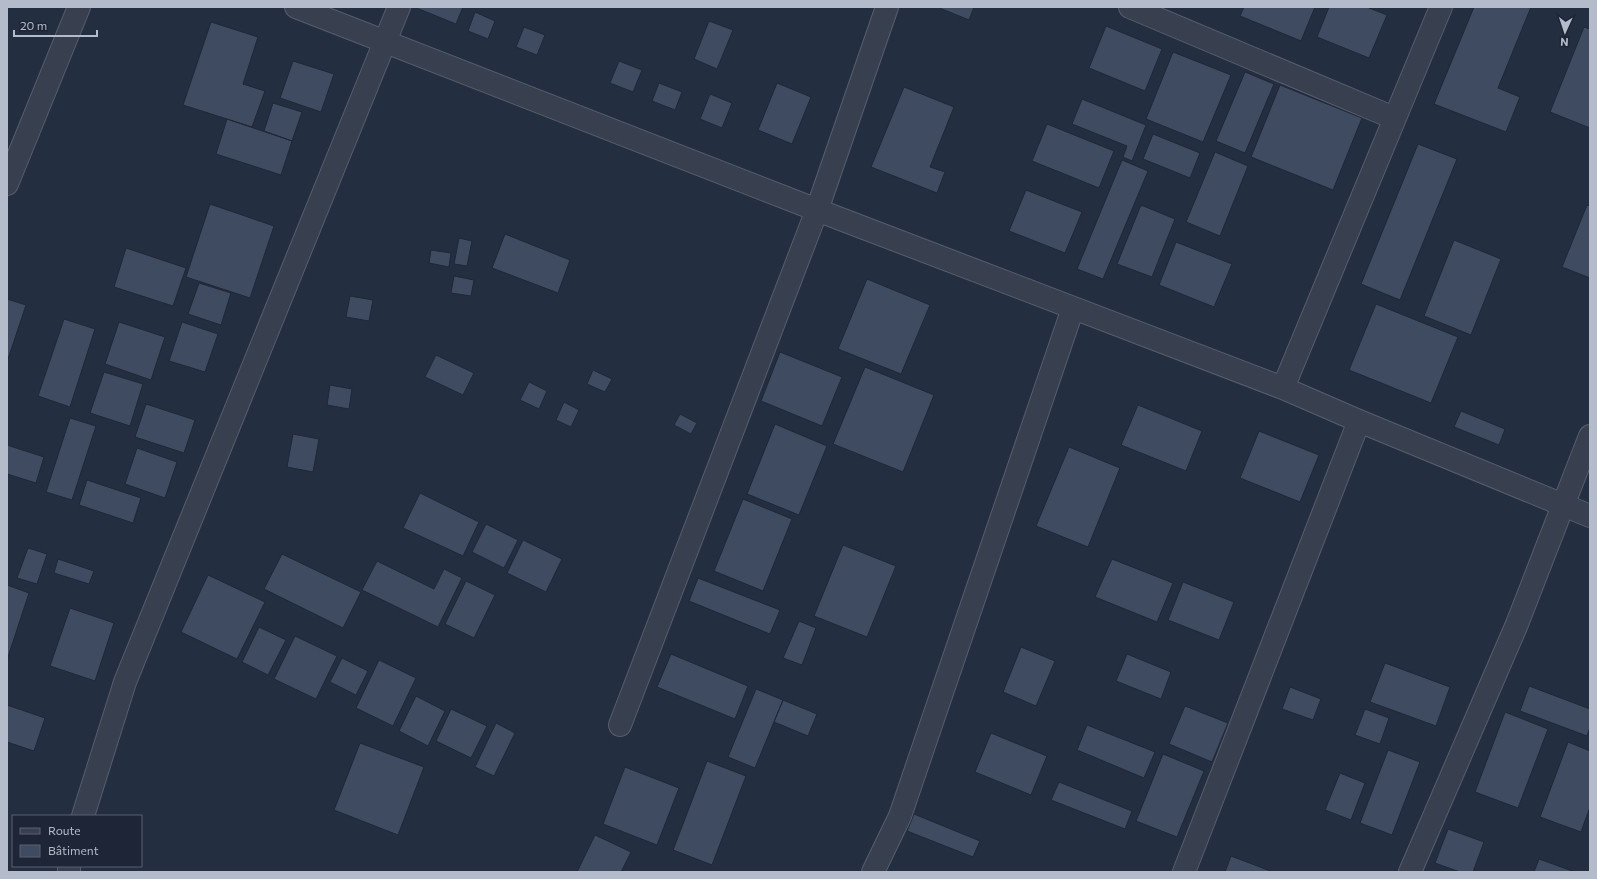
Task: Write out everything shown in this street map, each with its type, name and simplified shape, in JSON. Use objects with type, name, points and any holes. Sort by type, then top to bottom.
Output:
[{"type":"street","points":[[7,184],[78,7]]},
{"type":"street","points":[[296,7],[385,43],[817,210],[1283,388],[1359,421],[1590,516]]},
{"type":"street","points":[[83,815],[125,682],[399,7]]},
{"type":"street","points":[[620,725],[817,210],[887,7]]},
{"type":"street","points":[[1130,7],[1394,118]]},
{"type":"street","points":[[1283,388],[1440,7]]},
{"type":"street","points":[[873,872],[900,816],[1073,308]]},
{"type":"street","points":[[1184,872],[1359,421]]},
{"type":"street","points":[[1410,872],[1517,624],[1590,436]]},
{"type":"building","points":[[414,7],[463,7],[456,24]]},
{"type":"building","points":[[937,7],[974,7],[969,20]]},
{"type":"building","points":[[1244,7],[1315,7],[1301,41],[1240,16]]},
{"type":"building","points":[[1329,7],[1370,7],[1369,8],[1387,15],[1369,58],[1317,37]]},
{"type":"building","points":[[1474,7],[1531,7],[1498,88],[1520,97],[1506,132],[1434,104]]},
{"type":"building","points":[[475,12],[495,21],[488,39],[468,31]]},
{"type":"building","points":[[709,21],[733,30],[717,69],[694,59]]},
{"type":"building","points":[[211,22],[258,37],[243,84],[265,91],[252,127],[183,105]]},
{"type":"building","points":[[1106,26],[1162,49],[1145,91],[1089,68]]},
{"type":"building","points":[[524,27],[545,35],[537,55],[516,47]]},
{"type":"building","points":[[1584,27],[1590,29],[1590,128],[1550,112]]},
{"type":"building","points":[[1173,52],[1231,75],[1203,142],[1146,119]]},
{"type":"building","points":[[293,61],[334,74],[321,112],[280,98]]},
{"type":"building","points":[[619,61],[642,70],[633,92],[610,83]]},
{"type":"building","points":[[1245,72],[1274,84],[1245,153],[1216,141]]},
{"type":"building","points":[[659,83],[682,92],[675,110],[652,101]]},
{"type":"building","points":[[777,83],[811,97],[792,144],[758,130]]},
{"type":"building","points":[[1280,85],[1362,118],[1333,190],[1251,157]]},
{"type":"building","points":[[904,87],[954,107],[930,167],[945,172],[937,193],[871,167]]},
{"type":"building","points":[[710,94],[732,103],[722,128],[700,119]]},
{"type":"building","points":[[1082,99],[1146,125],[1132,161],[1123,157],[1127,146],[1072,124]]},
{"type":"building","points":[[273,103],[302,112],[292,141],[264,131]]},
{"type":"building","points":[[227,119],[292,141],[281,175],[216,154]]},
{"type":"building","points":[[1047,124],[1114,151],[1099,188],[1032,161]]},
{"type":"building","points":[[1153,134],[1200,153],[1190,178],[1143,159]]},
{"type":"building","points":[[1418,144],[1457,159],[1400,300],[1361,284]]},
{"type":"building","points":[[1215,152],[1248,166],[1220,236],[1186,222]]},
{"type":"building","points":[[1122,160],[1148,171],[1103,279],[1077,269]]},
{"type":"building","points":[[1026,190],[1082,212],[1065,253],[1009,231]]},
{"type":"building","points":[[210,204],[274,226],[250,298],[186,277]]},
{"type":"building","points":[[1141,205],[1175,219],[1152,277],[1117,264]]},
{"type":"building","points":[[1587,205],[1590,206],[1590,278],[1562,267]]},
{"type":"building","points":[[505,234],[570,260],[558,293],[492,268]]},
{"type":"building","points":[[459,238],[472,241],[467,266],[454,264]]},
{"type":"building","points":[[1454,240],[1501,259],[1471,335],[1424,316]]},
{"type":"building","points":[[1176,242],[1232,264],[1214,307],[1159,285]]},
{"type":"building","points":[[126,248],[186,268],[173,306],[114,287]]},
{"type":"building","points":[[431,250],[451,253],[449,267],[429,263]]},
{"type":"building","points":[[454,276],[474,280],[471,296],[451,293]]},
{"type":"building","points":[[867,279],[930,305],[901,374],[838,349]]},
{"type":"building","points":[[199,283],[231,293],[221,325],[188,314]]},
{"type":"building","points":[[350,296],[373,300],[369,321],[346,317]]},
{"type":"building","points":[[7,299],[26,305],[7,362]]},
{"type":"building","points":[[1376,304],[1458,337],[1431,403],[1349,370]]},
{"type":"building","points":[[64,319],[95,329],[70,407],[38,396]]},
{"type":"building","points":[[119,322],[165,337],[151,380],[105,364]]},
{"type":"building","points":[[182,322],[218,334],[205,372],[169,361]]},
{"type":"building","points":[[780,352],[842,377],[822,426],[761,401]]},
{"type":"building","points":[[436,355],[474,373],[463,395],[425,377]]},
{"type":"building","points":[[865,367],[934,395],[903,472],[833,444]]},
{"type":"building","points":[[593,370],[612,379],[605,392],[587,384]]},
{"type":"building","points":[[104,372],[143,384],[130,426],[90,413]]},
{"type":"building","points":[[529,382],[547,391],[539,409],[520,400]]},
{"type":"building","points":[[330,385],[352,389],[349,409],[327,405]]},
{"type":"building","points":[[564,402],[579,410],[571,427],[556,420]]},
{"type":"building","points":[[146,404],[195,420],[184,453],[135,437]]},
{"type":"building","points":[[1138,405],[1202,431],[1186,471],[1121,445]]},
{"type":"building","points":[[1461,411],[1505,429],[1499,445],[1454,427]]},
{"type":"building","points":[[680,414],[697,423],[691,434],[674,425]]},
{"type":"building","points":[[70,418],[96,426],[72,500],[46,492]]},
{"type":"building","points":[[775,424],[827,446],[799,515],[747,494]]},
{"type":"building","points":[[1259,431],[1319,455],[1300,502],[1240,478]]},
{"type":"building","points":[[293,434],[319,439],[313,472],[287,467]]},
{"type":"building","points":[[7,445],[44,457],[36,483],[7,474]]},
{"type":"building","points":[[1069,447],[1120,468],[1088,547],[1036,526]]},
{"type":"building","points":[[137,448],[177,462],[165,498],[125,484]]},
{"type":"building","points":[[87,480],[141,498],[133,523],[79,505]]},
{"type":"building","points":[[420,493],[479,522],[463,556],[403,528]]},
{"type":"building","points":[[743,499],[792,519],[763,591],[714,571]]},
{"type":"building","points":[[486,524],[518,540],[504,568],[472,552]]},
{"type":"building","points":[[523,540],[562,559],[546,592],[507,573]]},
{"type":"building","points":[[843,545],[896,566],[867,637],[814,616]]},
{"type":"building","points":[[28,548],[47,554],[37,584],[17,578]]},
{"type":"building","points":[[282,554],[361,592],[343,628],[264,589]]},
{"type":"building","points":[[58,559],[94,571],[89,584],[54,573]]},
{"type":"building","points":[[1112,559],[1173,583],[1157,622],[1095,597]]},
{"type":"building","points":[[377,561],[434,589],[444,569],[462,578],[438,627],[362,590]]},
{"type":"building","points":[[208,575],[265,602],[237,659],[181,632]]},
{"type":"building","points":[[698,578],[780,610],[770,634],[689,601]]},
{"type":"building","points":[[466,581],[495,595],[474,638],[445,624]]},
{"type":"building","points":[[1183,582],[1234,602],[1219,640],[1168,620]]},
{"type":"building","points":[[7,585],[29,593],[7,660]]},
{"type":"building","points":[[70,608],[114,623],[95,681],[50,666]]},
{"type":"building","points":[[799,621],[816,628],[802,665],[783,658]]},
{"type":"building","points":[[259,627],[286,640],[268,675],[242,662]]},
{"type":"building","points":[[295,636],[337,656],[316,699],[274,679]]},
{"type":"building","points":[[1021,647],[1055,661],[1036,706],[1003,692]]},
{"type":"building","points":[[671,654],[748,686],[735,719],[657,687]]},
{"type":"building","points":[[1127,654],[1171,672],[1161,699],[1116,681]]},
{"type":"building","points":[[342,658],[368,671],[356,695],[330,682]]},
{"type":"building","points":[[379,660],[416,678],[393,726],[356,708]]},
{"type":"building","points":[[1385,663],[1450,687],[1436,726],[1370,702]]},
{"type":"building","points":[[1529,686],[1590,709],[1590,727],[1587,736],[1520,711]]},
{"type":"building","points":[[1290,687],[1321,699],[1313,720],[1282,709]]},
{"type":"building","points":[[756,689],[783,700],[755,768],[728,757]]},
{"type":"building","points":[[416,696],[445,711],[428,746],[399,731]]},
{"type":"building","points":[[783,700],[817,714],[808,736],[774,722]]},
{"type":"building","points":[[7,705],[45,718],[34,751],[7,742]]},
{"type":"building","points":[[1185,706],[1228,723],[1212,762],[1169,744]]},
{"type":"building","points":[[451,709],[487,726],[471,758],[436,741]]},
{"type":"building","points":[[1365,709],[1389,718],[1380,744],[1355,735]]},
{"type":"building","points":[[1505,712],[1548,729],[1518,808],[1475,792]]},
{"type":"building","points":[[496,723],[515,733],[494,776],[475,767]]},
{"type":"building","points":[[1087,725],[1155,752],[1144,778],[1077,750]]},
{"type":"building","points":[[991,733],[1047,756],[1031,795],[975,772]]},
{"type":"building","points":[[1568,742],[1590,751],[1590,807],[1581,832],[1540,817]]},
{"type":"building","points":[[360,743],[424,767],[398,835],[334,810]]},
{"type":"building","points":[[1388,750],[1420,762],[1392,835],[1360,823]]},
{"type":"building","points":[[1163,754],[1204,771],[1177,837],[1136,821]]},
{"type":"building","points":[[707,761],[746,776],[712,865],[673,850]]},
{"type":"building","points":[[625,767],[679,788],[657,845],[603,824]]},
{"type":"building","points":[[1340,773],[1365,783],[1351,820],[1325,810]]},
{"type":"building","points":[[1059,782],[1132,811],[1125,829],[1051,800]]},
{"type":"building","points":[[914,814],[980,841],[973,857],[907,831]]},
{"type":"building","points":[[1448,829],[1484,842],[1473,872],[1460,872],[1435,863]]},
{"type":"building","points":[[595,835],[631,852],[621,872],[577,872]]},
{"type":"building","points":[[1231,856],[1273,872],[1225,872]]},
{"type":"building","points":[[1539,859],[1575,872],[1534,872]]}]
